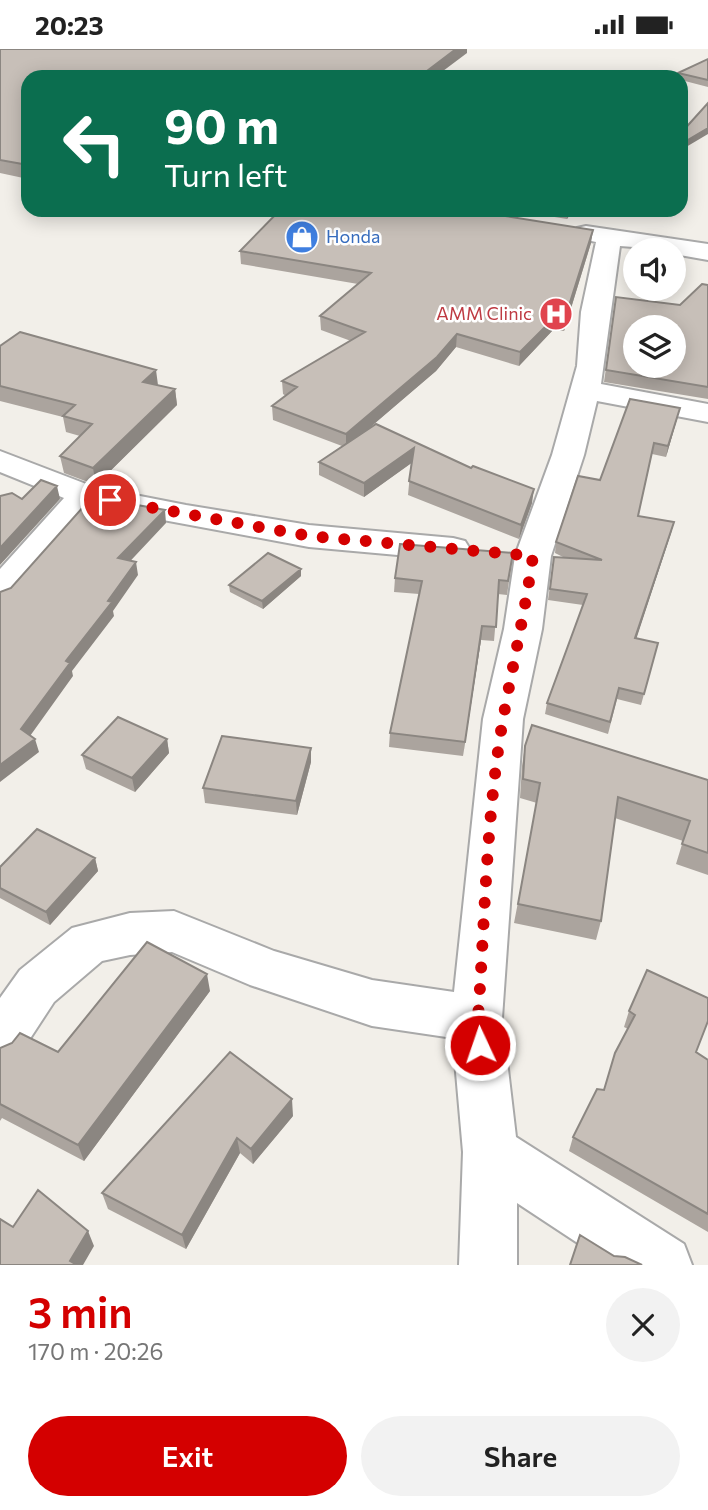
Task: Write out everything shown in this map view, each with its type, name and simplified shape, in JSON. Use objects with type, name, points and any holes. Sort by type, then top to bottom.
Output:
[{"type":"street","points":[[556,228],[708,251]]},
{"type":"street","points":[[488,1265],[490,1152],[478,1018],[494,801],[503,719],[523,629],[507,553],[568,455],[591,366],[595,312],[609,237]]},
{"type":"street","points":[[584,390],[708,413]]},
{"type":"street","points":[[0,499],[14,467],[85,495],[309,536],[507,553]]},
{"type":"street","points":[[0,591],[85,495]]},
{"type":"street","points":[[503,719],[541,731]]},
{"type":"street","points":[[0,1040],[37,986],[89,943],[130,934],[174,931],[267,971],[372,1003],[478,1018]]},
{"type":"street","points":[[490,1152],[663,1265]]},
{"type":"building","points":[[0,49],[456,49],[428,70],[21,70],[21,164],[0,160]]},
{"type":"building","points":[[708,59],[708,80],[688,75],[688,70],[684,70]]},
{"type":"building","points":[[708,103],[708,128],[688,140],[688,125]]},
{"type":"building","points":[[273,217],[512,217],[593,230],[565,318],[555,317],[520,352],[457,334],[437,357],[346,434],[272,406],[297,387],[282,381],[365,332],[320,316],[371,273],[240,251]]},
{"type":"building","points":[[702,284],[708,285],[708,387],[654,378],[686,378],[686,315],[623,315],[623,373],[606,370],[616,297],[623,298],[623,301],[680,305]]},
{"type":"building","points":[[20,332],[156,370],[143,382],[175,389],[93,468],[60,456],[92,424],[63,416],[75,405],[0,386],[0,346]]},
{"type":"building","points":[[630,399],[680,408],[668,446],[654,443],[638,516],[674,522],[635,638],[658,643],[644,694],[619,688],[610,722],[547,703],[587,594],[550,589],[554,557],[602,560],[556,542],[578,476],[600,480]]},
{"type":"building","points":[[376,424],[471,468],[473,466],[534,489],[521,525],[409,481],[414,448],[364,483],[319,462]]},
{"type":"building","points":[[41,480],[57,486],[0,548],[0,496],[12,493],[22,499]]},
{"type":"building","points":[[92,497],[165,510],[118,558],[136,562],[108,601],[112,602],[66,661],[70,663],[21,729],[35,739],[0,765],[0,592],[11,588]]},
{"type":"building","points":[[400,544],[513,553],[508,581],[499,580],[496,627],[482,626],[465,742],[390,733],[422,581],[395,578]]},
{"type":"building","points":[[268,553],[301,569],[262,601],[229,585]]},
{"type":"building","points":[[118,717],[167,739],[132,778],[82,755]]},
{"type":"building","points":[[532,725],[708,780],[708,853],[682,844],[690,821],[618,797],[601,921],[518,904],[540,783],[523,779],[525,746]]},
{"type":"building","points":[[222,736],[311,748],[296,801],[203,788]]},
{"type":"building","points":[[37,829],[95,858],[46,912],[0,888],[0,867]]},
{"type":"building","points":[[147,942],[207,974],[78,1145],[0,1104],[0,1048],[12,1043],[20,1033],[58,1052]]},
{"type":"building","points":[[647,970],[708,998],[708,1021],[696,1052],[708,1060],[708,1214],[573,1137],[597,1089],[604,1090],[615,1053],[635,1015],[629,1011]]},
{"type":"building","points":[[230,1052],[292,1099],[251,1149],[237,1138],[182,1235],[102,1193]]},
{"type":"building","points":[[38,1190],[88,1231],[70,1261],[77,1265],[0,1265],[0,1219],[13,1227]]},
{"type":"building","points":[[580,1235],[614,1256],[625,1257],[642,1265],[570,1265]]},
{"type":"place","name":"Honda","points":[[302,237]]},
{"type":"place","name":"AMM Clinic","points":[[556,314]]},
{"type":"route","points":[[110,500],[309,536],[533,556],[523,629],[503,719],[494,801],[478,1018],[480,1045]]}]
